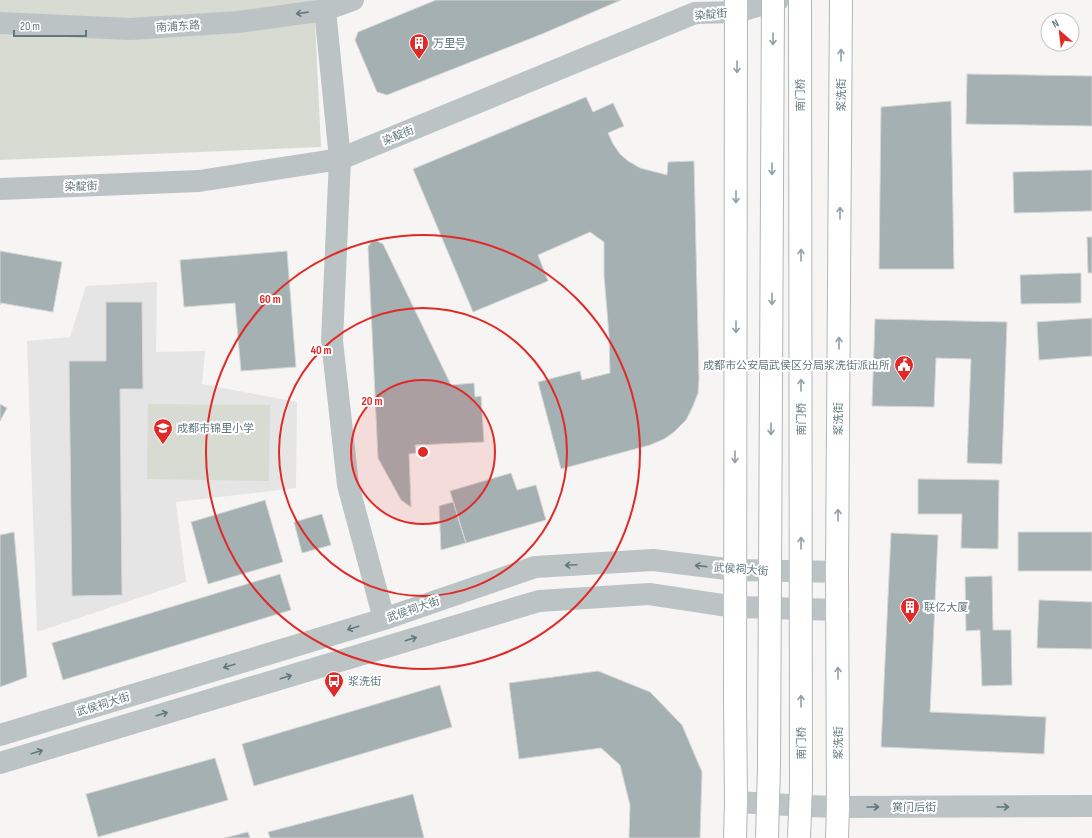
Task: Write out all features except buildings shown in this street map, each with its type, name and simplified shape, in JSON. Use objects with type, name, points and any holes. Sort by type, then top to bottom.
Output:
[{"type":"main road","points":[[767,838],[769,766],[773,0]]},
{"type":"main road","name":"南门桥","points":[[799,838],[801,787],[800,0]]},
{"type":"main road","name":"浆洗街","points":[[837,838],[837,572],[841,0]]},
{"type":"main road","points":[[735,838],[737,6]]},
{"type":"street","name":"南浦东路","points":[[0,23],[130,29],[238,22],[325,10],[353,0]]},
{"type":"street","name":"染靛街","points":[[0,189],[199,181],[340,159],[695,13],[778,0]]},
{"type":"street","points":[[325,10],[340,159],[332,341],[348,485],[384,619]]},
{"type":"street","name":"武侯祠大街","points":[[0,735],[384,619],[535,567],[653,560],[735,570],[837,572]]},
{"type":"street","points":[[0,763],[539,601],[649,594],[735,607],[838,610]]},
{"type":"street","name":"黉门后街","points":[[736,802],[838,807],[1092,806]]},
{"type":"shaded area","points":[[0,0],[314,0],[321,147],[0,160]]},
{"type":"shaded area","name":"成都市锦里小学","points":[[157,282],[156,352],[205,351],[202,384],[297,402],[296,488],[176,502],[186,582],[37,632],[27,341],[70,337],[86,286]]},
{"type":"shaded area","points":[[148,404],[270,405],[269,481],[147,479]]},
{"type":"place","name":"万里号","points":[[419,60]]},
{"type":"place","name":"成都市公安局武侯区分局浆洗街派出所","points":[[904,382]]},
{"type":"place","name":"成都市锦里小学","points":[[163,445]]},
{"type":"place","name":"联亿大厦","points":[[910,624]]},
{"type":"place","name":"浆洗街","points":[[334,698]]}]
